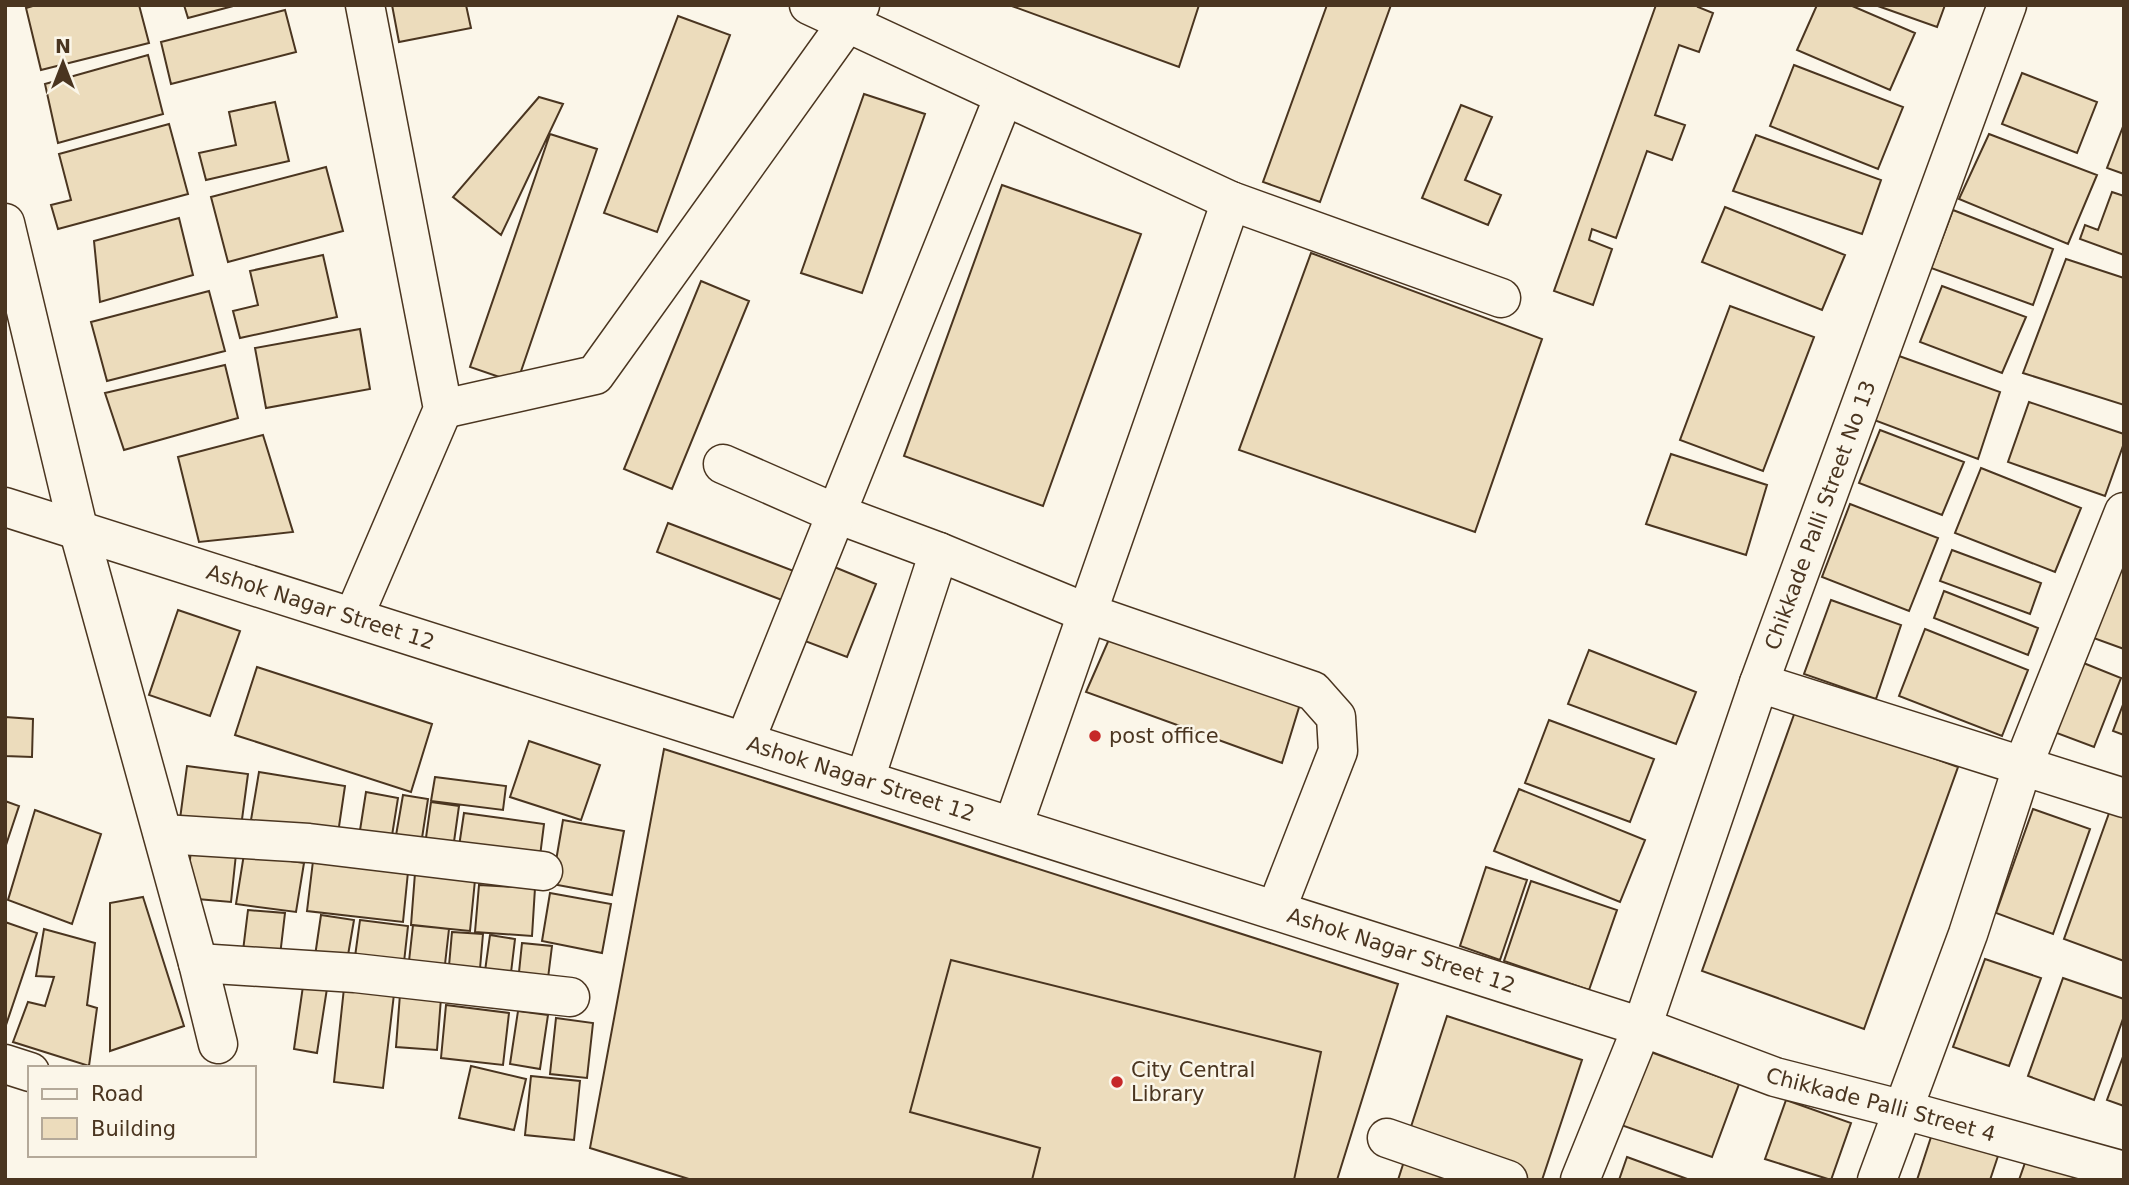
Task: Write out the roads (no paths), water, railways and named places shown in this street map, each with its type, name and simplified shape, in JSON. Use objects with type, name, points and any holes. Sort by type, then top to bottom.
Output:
[{"type":"street","points":[[354,616],[443,409],[365,5]]},
{"type":"street","points":[[809,5],[855,14],[1004,96],[1231,201],[1501,298]]},
{"type":"street","name":"Chikkade Palli Street No 13","points":[[1580,1180],[1642,1027],[1759,683],[2007,5]]},
{"type":"street","points":[[443,409],[595,375],[855,14]]},
{"type":"street","points":[[745,741],[1004,96]]},
{"type":"street","points":[[1013,826],[1231,201]]},
{"type":"street","points":[[5,223],[78,528],[218,1044]]},
{"type":"street","points":[[723,464],[837,514],[939,552],[1087,614],[1313,691],[1336,717],[1338,751],[1276,910]]},
{"type":"street","name":"Ashok Nagar Street 12","points":[[5,507],[1642,1027]]},
{"type":"street","points":[[1877,1180],[1968,934],[2022,768],[2124,512]]},
{"type":"street","points":[[865,779],[939,552]]},
{"type":"street","points":[[1759,683],[2124,798]]},
{"type":"street","points":[[163,834],[309,843],[543,871]]},
{"type":"street","points":[[198,963],[355,973],[569,997]]},
{"type":"street","name":"Chikkade Palli Street 4","points":[[1642,1027],[1775,1077],[2124,1171]]},
{"type":"street","points":[[5,1064],[28,1071]]},
{"type":"street","points":[[1387,1138],[1508,1180]]},
{"type":"place","name":"post office","points":[[1095,736]]},
{"type":"place","name":"City Central Library","points":[[1117,1082]]}]
